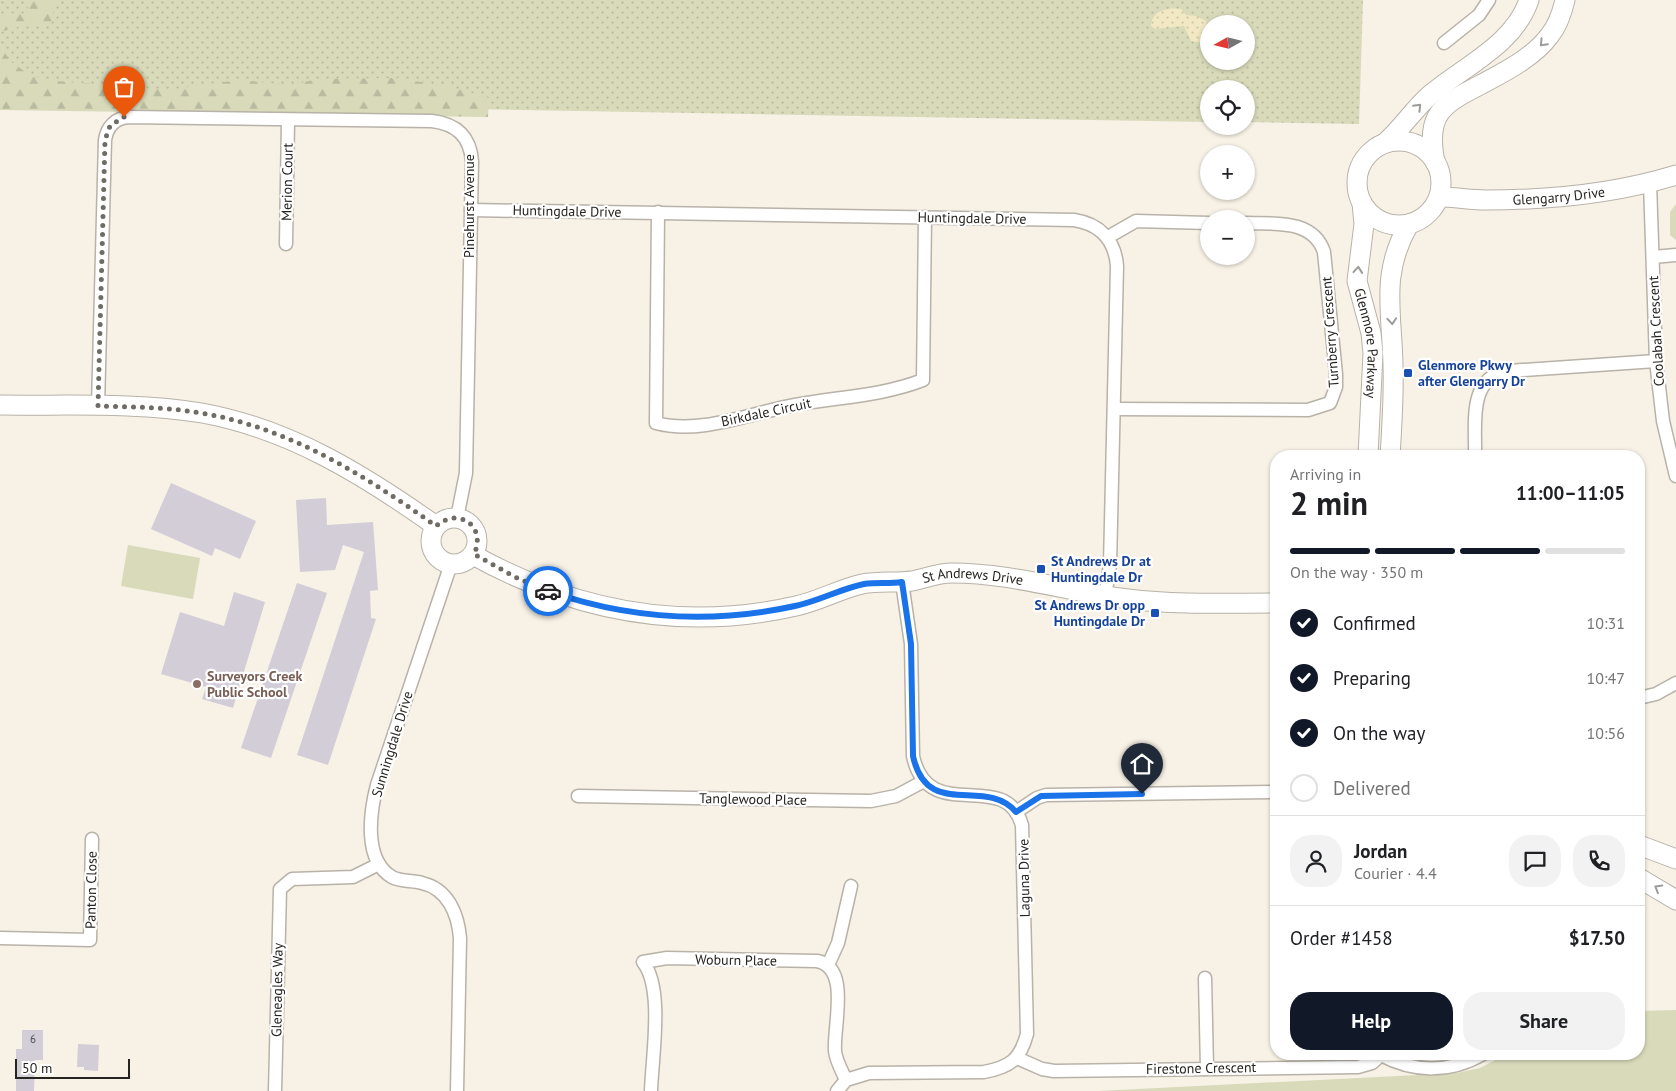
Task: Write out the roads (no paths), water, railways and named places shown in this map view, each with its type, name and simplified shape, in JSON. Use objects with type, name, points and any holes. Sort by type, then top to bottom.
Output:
[{"type":"street","points":[[1444,43],[1479,15],[1489,0]]},
{"type":"street","points":[[1529,0],[1520,19],[1508,34],[1429,96],[1385,143],[1375,148],[1361,166],[1358,188],[1362,203],[1375,218],[1386,223],[1409,224],[1428,214],[1440,196],[1442,185],[1431,144],[1432,133],[1442,109],[1453,98],[1501,73],[1539,47],[1556,26],[1565,0]]},
{"type":"street","name":"Pinehurst Avenue","points":[[98,406],[105,140],[110,126],[118,120],[128,117],[432,121],[451,125],[463,135],[471,154],[466,473],[458,518]]},
{"type":"street","name":"Merion Court","points":[[286,244],[288,120]]},
{"type":"street","points":[[1385,143],[1409,141],[1427,151],[1435,162]]},
{"type":"street","name":"Glengarry Drive","points":[[1440,196],[1484,200],[1558,198],[1650,183],[1676,175]]},
{"type":"street","name":"Coolabah Crescent","points":[[1650,183],[1656,361],[1663,421],[1676,476]]},
{"type":"street","name":"Glenmore Parkway","points":[[1362,203],[1364,224],[1357,281],[1371,333],[1373,353],[1368,450]]},
{"type":"street","name":"Huntingdale Drive","points":[[471,210],[1074,220],[1092,225],[1108,237]]},
{"type":"street","name":"Birkdale Circuit","points":[[658,212],[656,423],[674,428],[740,418],[760,411],[807,402],[876,393],[905,387],[923,380],[925,217]]},
{"type":"street","points":[[1104,596],[1110,564],[1116,266],[1114,248],[1108,237],[1136,221],[1200,222]]},
{"type":"street","name":"Turnberry Crescent","points":[[1114,408],[1308,410],[1330,403],[1336,387],[1336,374],[1324,252],[1320,242],[1310,232],[1296,226],[1255,224]]},
{"type":"street","name":"Glenmore Parkway","points":[[1390,450],[1394,388],[1391,269],[1397,247],[1409,224]]},
{"type":"street","points":[[1653,257],[1676,255]]},
{"type":"street","points":[[1475,450],[1477,396],[1483,384],[1492,375],[1508,371],[1656,361]]},
{"type":"street","points":[[0,406],[162,408],[201,413],[274,433],[311,448],[354,470],[436,526]]},
{"type":"street","points":[[450,518],[458,518],[470,523],[477,535],[477,548],[474,554],[464,562],[451,564],[438,558],[434,553],[431,539],[436,526],[450,518]]},
{"type":"street","name":"St Andrews Drive","points":[[474,554],[531,584],[566,597],[625,611],[675,616],[723,617],[770,611],[814,602],[861,585],[902,582],[939,574],[979,574],[1104,596],[1140,600],[1270,603]]},
{"type":"street","name":"Sunningdale Drive","points":[[379,864],[372,847],[376,792],[451,564]]},
{"type":"street","points":[[902,582],[911,644],[913,756],[919,774],[936,791],[949,795],[992,796],[1006,802],[1016,812],[1037,798],[1046,795],[1270,792]]},
{"type":"street","points":[[1645,697],[1656,694],[1676,683]]},
{"type":"street","name":"Tanglewood Place","points":[[578,796],[871,801],[896,796],[924,781]]},
{"type":"street","name":"Laguna Drive","points":[[1016,812],[1020,818],[1023,834],[1027,1022],[1027,1034],[1017,1058]]},
{"type":"street","name":"Panton Close","points":[[0,938],[90,940],[92,839]]},
{"type":"street","points":[[1645,847],[1676,859]]},
{"type":"street","points":[[379,864],[393,877],[433,888],[444,895],[456,914],[460,938],[458,1091]]},
{"type":"street","name":"Gleneagles Way","points":[[275,1091],[277,888],[292,879],[353,877],[379,864]]},
{"type":"street","points":[[1645,882],[1676,900]]},
{"type":"street","points":[[846,1080],[836,1052],[837,980],[828,966],[838,943],[851,886]]},
{"type":"street","name":"Woburn Place","points":[[651,1091],[655,993],[650,972],[643,962],[667,958],[687,958],[816,961],[828,966]]},
{"type":"street","points":[[1205,978],[1207,1068]]},
{"type":"street","points":[[837,1091],[846,1080],[869,1073],[984,1072],[1006,1066],[1017,1058]]},
{"type":"street","name":"Firestone Crescent","points":[[1017,1058],[1042,1069],[1054,1071],[1358,1067],[1372,1063],[1375,1060]]},
{"type":"street","points":[[1391,1060],[1403,1066],[1418,1068],[1456,1066],[1470,1060]]},
{"type":"place","name":"Glenmore Pkwy after Glengarry Dr","points":[[1408,373]]},
{"type":"place","name":"St Andrews Dr at Huntingdale Dr","points":[[1041,569]]},
{"type":"place","name":"St Andrews Dr opp Huntingdale Dr","points":[[1155,613]]},
{"type":"place","name":"Surveyors Creek Public School","points":[[197,684]]}]
